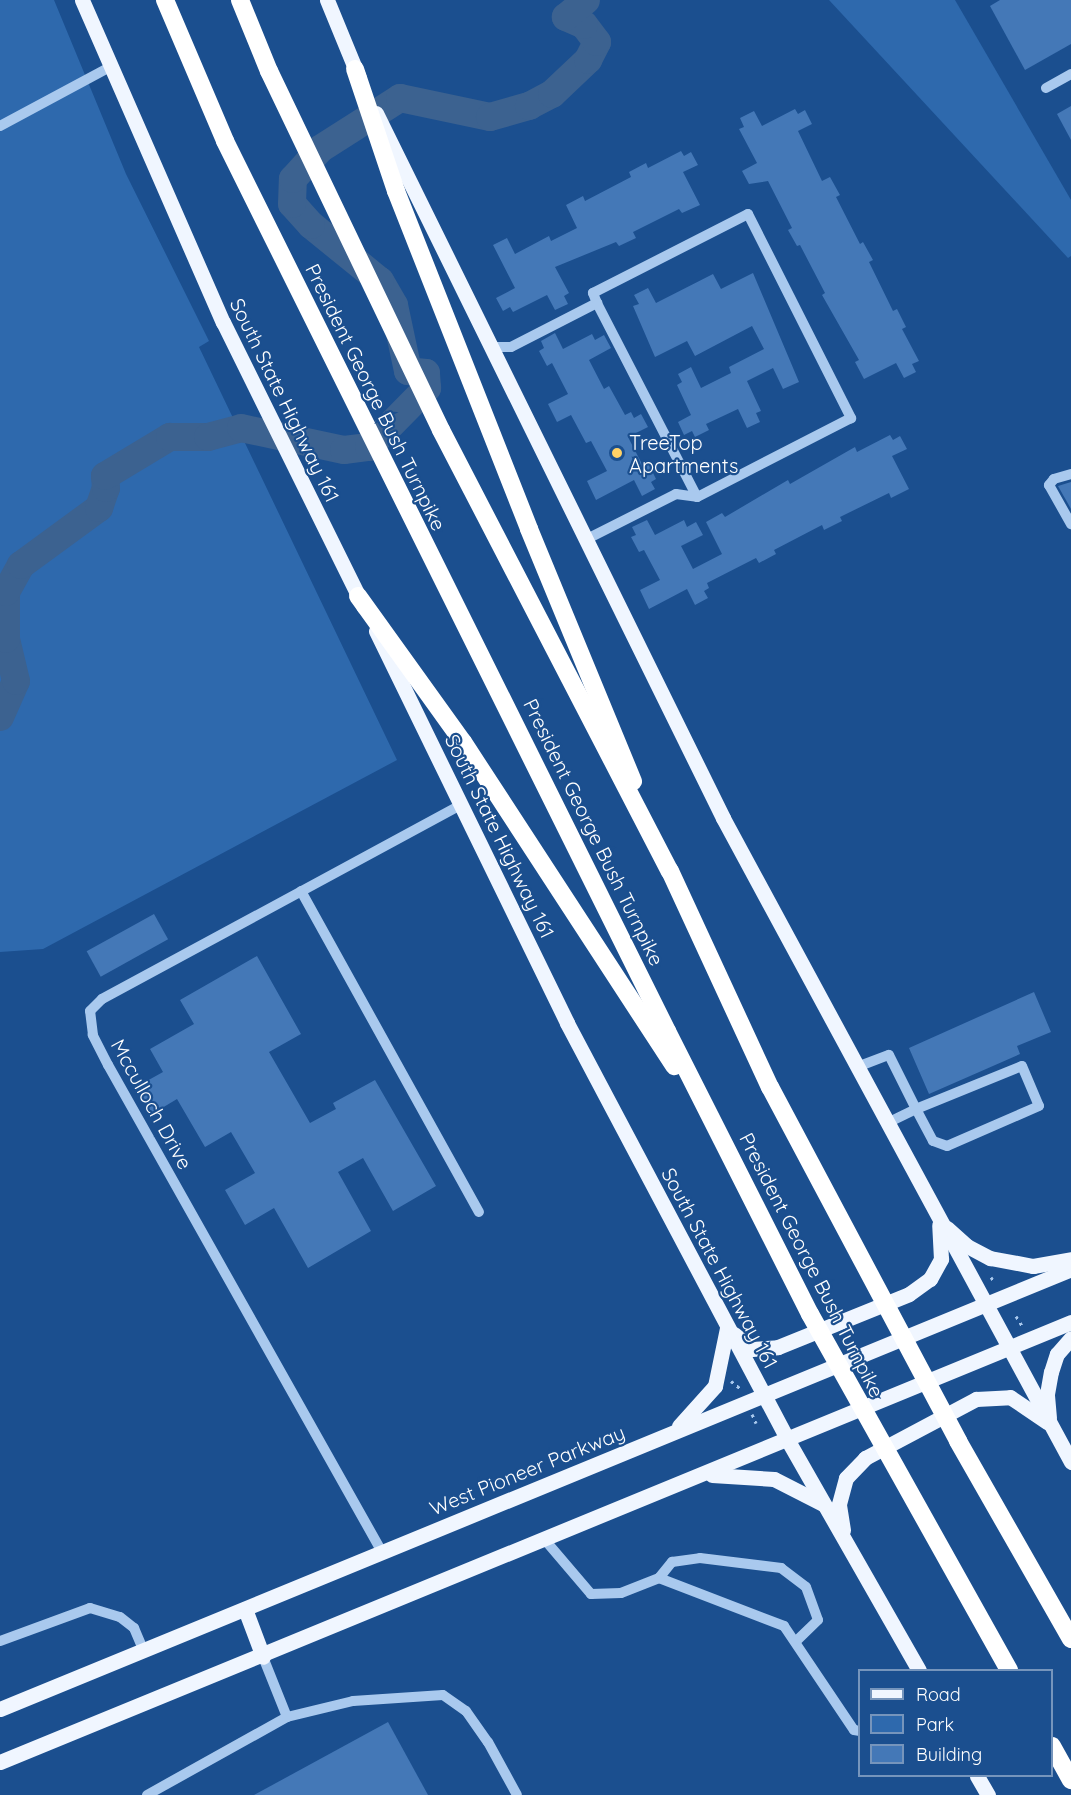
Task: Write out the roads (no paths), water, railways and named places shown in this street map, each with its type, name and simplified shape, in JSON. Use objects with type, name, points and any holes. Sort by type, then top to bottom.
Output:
[{"type":"highway","name":"President George Bush Turnpike","points":[[165,0],[225,141],[398,496],[457,605],[711,1119],[810,1314],[1008,1669]]},
{"type":"highway","points":[[240,0],[269,71],[441,430],[670,871],[770,1087],[958,1441],[1071,1640]]},
{"type":"highway","points":[[355,69],[396,191],[670,871]]},
{"type":"highway","points":[[358,596],[463,742],[641,1018],[711,1119]]},
{"type":"highway","points":[[1053,1748],[1071,1780]]},
{"type":"main road","name":"South State Highway 161","points":[[82,0],[223,322],[462,804],[567,1023],[787,1439],[918,1669]]},
{"type":"main road","points":[[327,0],[355,69],[723,818],[1007,1348],[1071,1462]]},
{"type":"main road","points":[[671,1433],[715,1386],[727,1328],[752,1349],[778,1347],[909,1294],[930,1279],[941,1259],[938,1220]]},
{"type":"main road","points":[[938,1220],[967,1246],[990,1258],[1033,1266],[1071,1259]]},
{"type":"main road","name":"West Pioneer Parkway","points":[[0,1709],[1071,1269]]},
{"type":"main road","points":[[0,1762],[263,1657],[1071,1322]]},
{"type":"main road","points":[[1050,1424],[1047,1394],[1051,1372],[1057,1354],[1071,1338]]},
{"type":"main road","points":[[845,1538],[839,1504],[846,1478],[865,1458],[976,1400],[1010,1397],[1050,1424]]},
{"type":"main road","points":[[698,1477],[726,1473],[774,1479],[823,1504]]},
{"type":"main road","points":[[245,1609],[263,1657]]},
{"type":"main road","points":[[978,1777],[988,1795]]},
{"type":"street","points":[[0,126],[110,67]]},
{"type":"street","points":[[1046,87],[1071,74]]},
{"type":"street","points":[[585,540],[676,494],[697,497],[851,418],[785,282],[748,214],[593,293],[697,497]]},
{"type":"street","points":[[493,347],[511,347],[597,303]]},
{"type":"street","points":[[1071,474],[1054,479],[1049,485],[1071,524]]},
{"type":"street","name":"Mcculloch Drive","points":[[382,1552],[93,1035],[90,1011],[102,999],[462,804]]},
{"type":"street","points":[[301,891],[479,1212]]},
{"type":"street","points":[[857,1067],[889,1056],[916,1109],[933,1141],[947,1146],[1039,1106],[1022,1066],[916,1109],[887,1123]]},
{"type":"street","points":[[545,1540],[591,1594],[621,1593],[659,1578],[672,1562],[700,1558],[781,1568],[806,1587],[818,1620],[796,1641]]},
{"type":"street","points":[[659,1578],[784,1626],[854,1730],[858,1731]]},
{"type":"street","points":[[0,1641],[90,1608],[120,1617],[134,1628],[144,1651]]},
{"type":"street","points":[[263,1657],[287,1717]]},
{"type":"street","points":[[147,1795],[287,1717],[353,1701],[443,1695],[471,1719],[516,1795]]},
{"type":"waterway","points":[[0,717],[16,681],[6,639],[6,592],[21,565],[99,508],[106,488],[105,476],[170,437],[208,437],[241,428],[344,450],[369,447],[427,388],[426,373],[408,371],[394,305],[380,281],[311,225],[292,204],[293,179],[320,149],[400,98],[490,117],[529,106],[552,94],[588,60],[597,42],[584,25],[566,17],[586,0]]},
{"type":"place","name":"TreeTop Apartments","points":[[617,453]]}]
